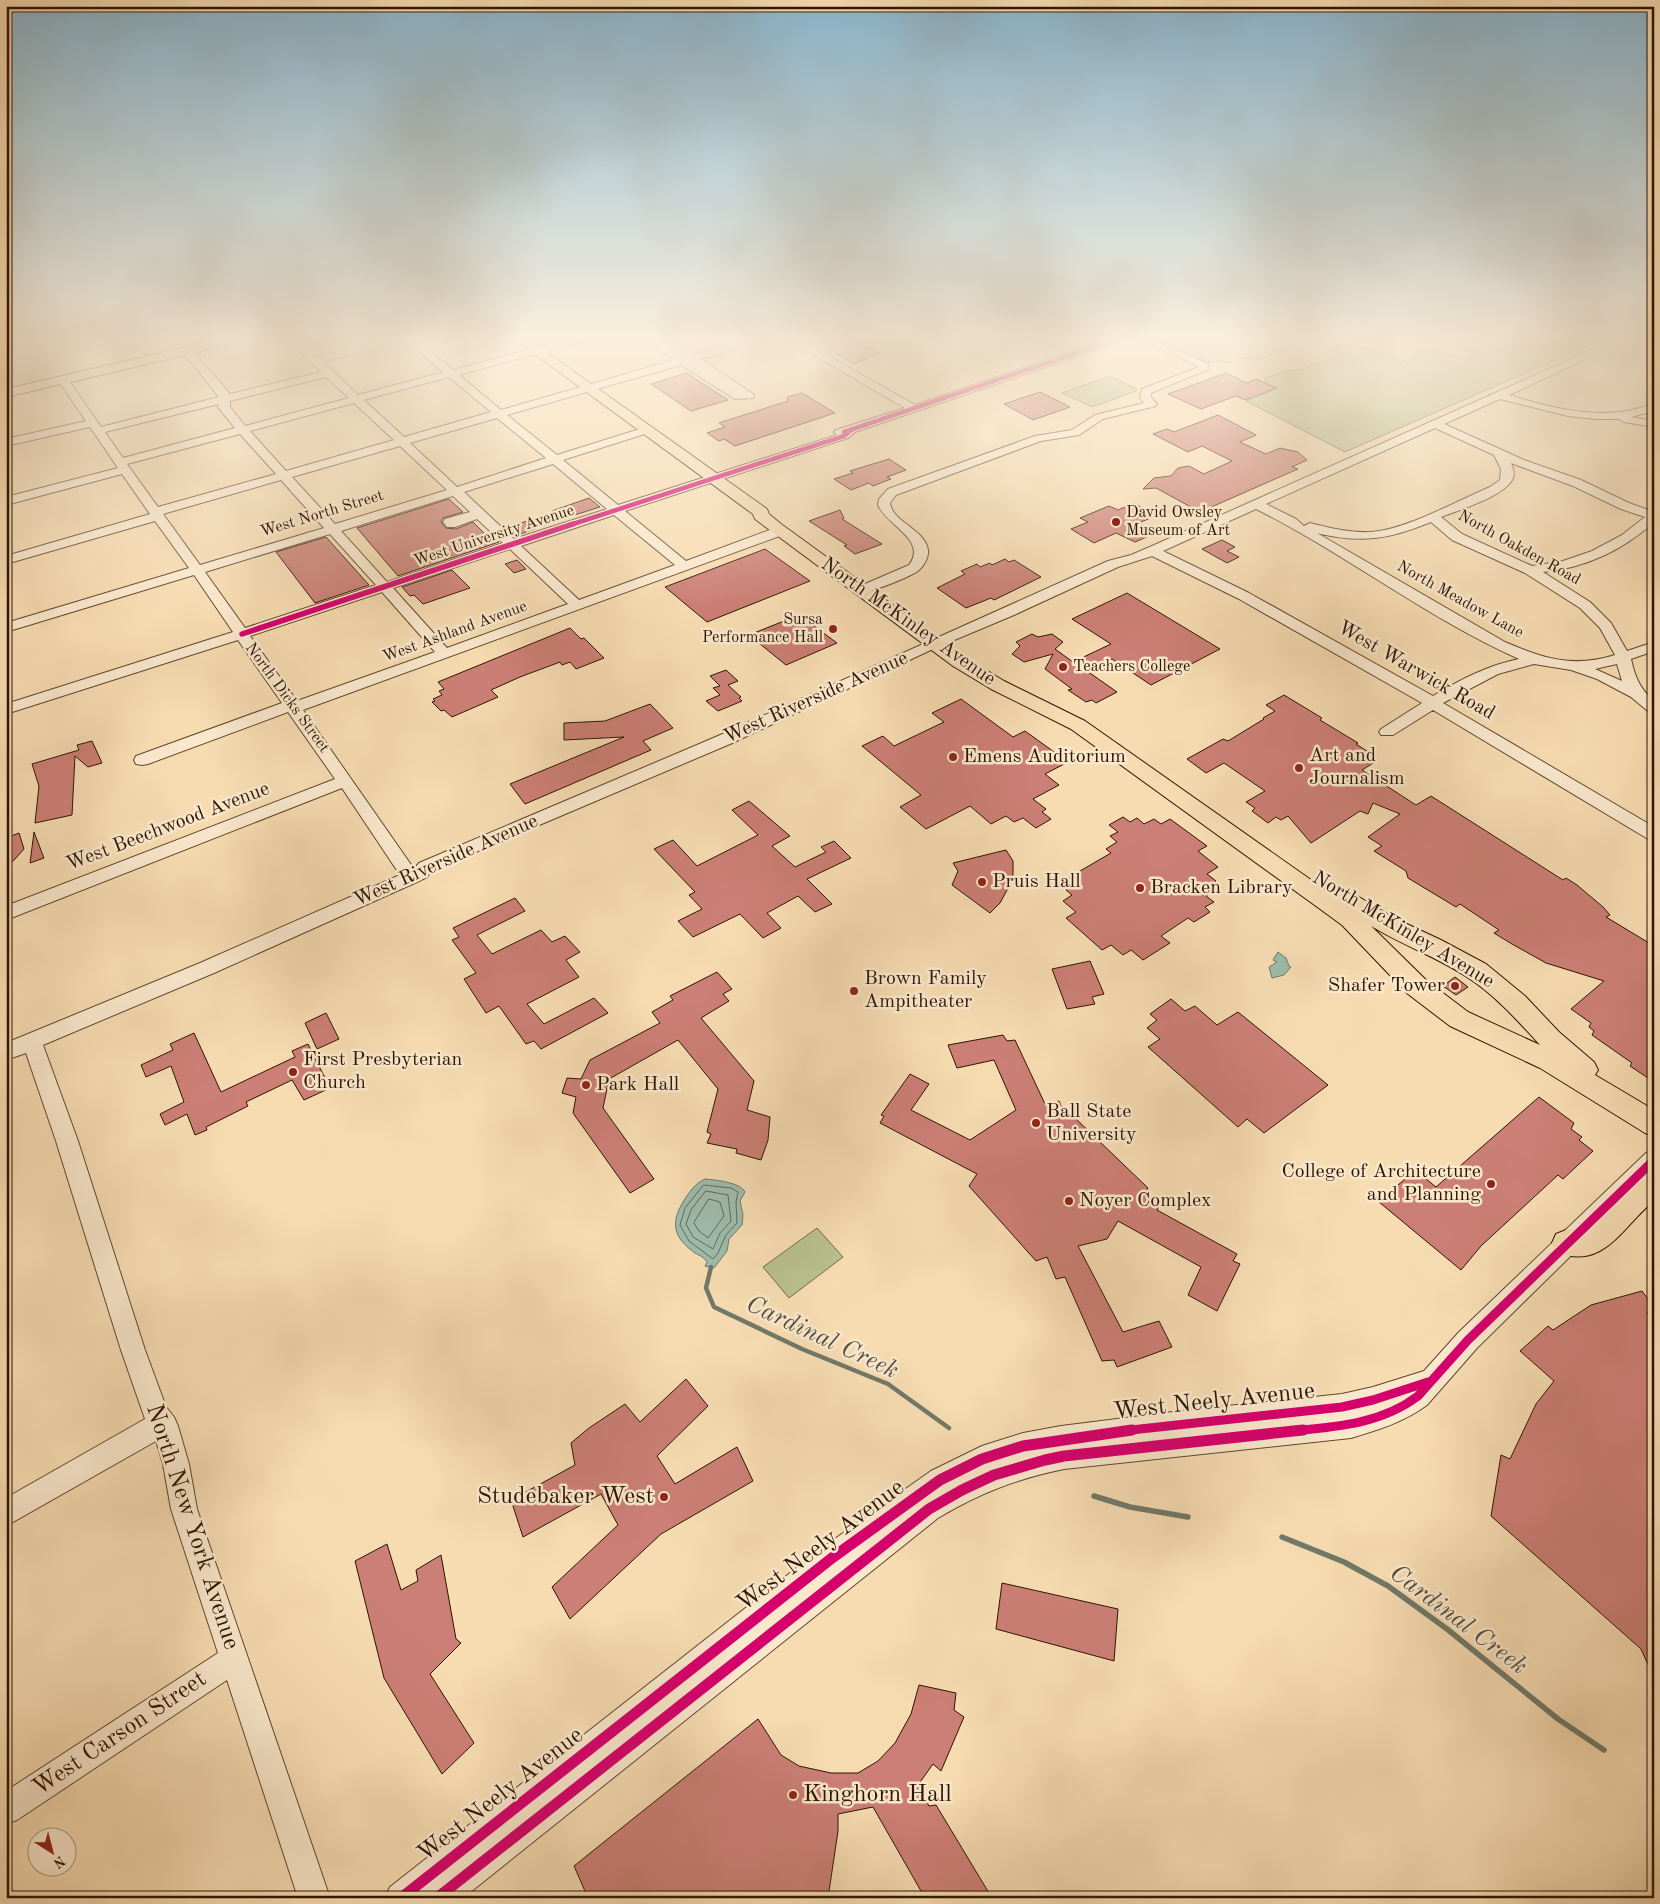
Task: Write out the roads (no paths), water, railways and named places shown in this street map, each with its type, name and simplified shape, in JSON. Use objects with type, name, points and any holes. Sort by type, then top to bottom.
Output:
[{"type":"main road","name":"North McKinley Avenue","points":[[644,428],[761,512],[761,516],[780,531],[868,588],[947,646],[985,678],[1078,725],[1350,918],[1417,987],[1459,1019],[1549,1061],[1654,1125]]},
{"type":"main road","points":[[761,512],[768,514],[868,588]]},
{"type":"main road","name":"North McKinley Avenue","points":[[947,646],[1000,678],[1068,708],[1090,720],[1334,892],[1386,924],[1433,946],[1470,967],[1516,1003],[1550,1039],[1581,1067],[1611,1090],[1627,1107]]},
{"type":"main road","points":[[1566,1244],[1587,1243],[1598,1237],[1643,1193],[1654,1187]]},
{"type":"street","points":[[6,444],[90,428]]},
{"type":"street","name":"North Dicks Street","points":[[95,428],[345,781],[416,875]]},
{"type":"street","points":[[6,501],[246,428]]},
{"type":"street","points":[[387,428],[578,605]]},
{"type":"street","points":[[6,560],[285,475],[451,428]]},
{"type":"street","points":[[516,428],[684,566]]},
{"type":"street","name":"West University Avenue","points":[[6,709],[242,634],[755,464],[767,462],[844,436],[858,428]]},
{"type":"street","points":[[868,588],[914,568],[921,556],[917,540],[909,530],[886,510],[884,504],[886,498],[892,492],[1039,438],[1076,433],[1083,428]]},
{"type":"street","points":[[1152,551],[1426,428]]},
{"type":"street","points":[[1444,428],[1499,454],[1577,483],[1625,506],[1653,516],[1624,541],[1598,555],[1576,562],[1530,570]]},
{"type":"street","points":[[242,429],[445,654]]},
{"type":"street","name":"West North Street","points":[[6,628],[647,430]]},
{"type":"street","points":[[1499,454],[1507,469],[1507,479],[1515,481]]},
{"type":"street","points":[[1292,522],[1348,536],[1368,537],[1395,532],[1515,481],[1550,473]]},
{"type":"street","name":"North Meadow Lane","points":[[1256,504],[1292,522],[1299,528],[1439,611],[1500,645],[1534,660],[1574,666],[1602,676],[1636,694],[1654,710]]},
{"type":"street","name":"North Oakden Road","points":[[1433,517],[1458,537],[1530,570],[1565,590],[1592,612],[1611,634],[1624,657]]},
{"type":"street","name":"West Ashland Avenue","points":[[142,760],[280,708],[294,707],[445,654],[780,531]]},
{"type":"street","name":"West Riverside Avenue","points":[[6,1052],[416,875],[429,873],[947,646],[1129,564],[1136,558],[1152,551]]},
{"type":"street","name":"West Warwick Road","points":[[1152,551],[1244,596],[1434,703],[1654,836]]},
{"type":"street","points":[[1574,666],[1604,664],[1654,646]]},
{"type":"street","points":[[1624,657],[1627,675],[1636,694]]},
{"type":"street","points":[[1387,732],[1469,680],[1515,663],[1534,660]]},
{"type":"street","name":"West Beechwood Avenue","points":[[6,913],[345,781]]},
{"type":"street","name":"North New York Avenue","points":[[32,1042],[67,1141],[133,1350],[176,1464],[184,1509],[314,1898]]},
{"type":"street","name":"West Neely Avenue","points":[[438,1898],[929,1509],[958,1491],[989,1476],[1018,1466],[1064,1456],[1351,1425],[1383,1416],[1410,1402],[1566,1244],[1654,1160]]},
{"type":"street","name":"West Neely Avenue","points":[[401,1898],[832,1558],[895,1512],[949,1476],[982,1459],[1023,1446],[1189,1423],[1342,1407],[1373,1400],[1428,1382]]},
{"type":"street","points":[[6,1513],[162,1423]]},
{"type":"street","name":"West Carson Street","points":[[6,1809],[235,1658]]},
{"type":"water","points":[[1278,952],[1286,958],[1291,967],[1284,975],[1272,978],[1269,967],[1277,962],[1273,960]]},
{"type":"water","points":[[705,1179],[733,1184],[745,1192],[740,1201],[743,1215],[742,1225],[729,1239],[727,1251],[714,1268],[705,1266],[707,1262],[705,1259],[682,1242],[676,1230],[676,1217],[685,1199],[695,1186]]},
{"type":"waterway","name":"Cardinal Creek","points":[[711,1267],[706,1288],[714,1307],[802,1349],[888,1384],[949,1428]]},
{"type":"waterway","name":"Cardinal Creek","points":[[1094,1496],[1130,1507],[1188,1517]]},
{"type":"waterway","name":"Cardinal Creek","points":[[1282,1537],[1344,1562],[1388,1586],[1447,1629],[1558,1719],[1604,1750]]},
{"type":"place","name":"David Owsley Museum of Art","points":[[1116,522]]},
{"type":"place","name":"Sursa Performance Hall","points":[[833,629]]},
{"type":"place","name":"Teachers College","points":[[1063,667]]},
{"type":"place","name":"Emens Auditorium","points":[[953,757]]},
{"type":"place","name":"Art and Journalism","points":[[1299,768]]},
{"type":"place","name":"Pruis Hall","points":[[982,882]]},
{"type":"place","name":"Bracken Library","points":[[1140,888]]},
{"type":"place","name":"Shafer Tower","points":[[1455,986]]},
{"type":"place","name":"Brown Family Ampitheater","points":[[854,991]]},
{"type":"place","name":"First Presbyterian Church","points":[[293,1072]]},
{"type":"place","name":"Park Hall","points":[[586,1085]]},
{"type":"place","name":"Ball State University","points":[[1036,1123]]},
{"type":"place","name":"College of Architecture and Planning","points":[[1491,1184]]},
{"type":"place","name":"Noyer Complex","points":[[1069,1201]]},
{"type":"place","name":"Studebaker West","points":[[664,1497]]},
{"type":"place","name":"Kinghorn Hall","points":[[793,1795]]}]
